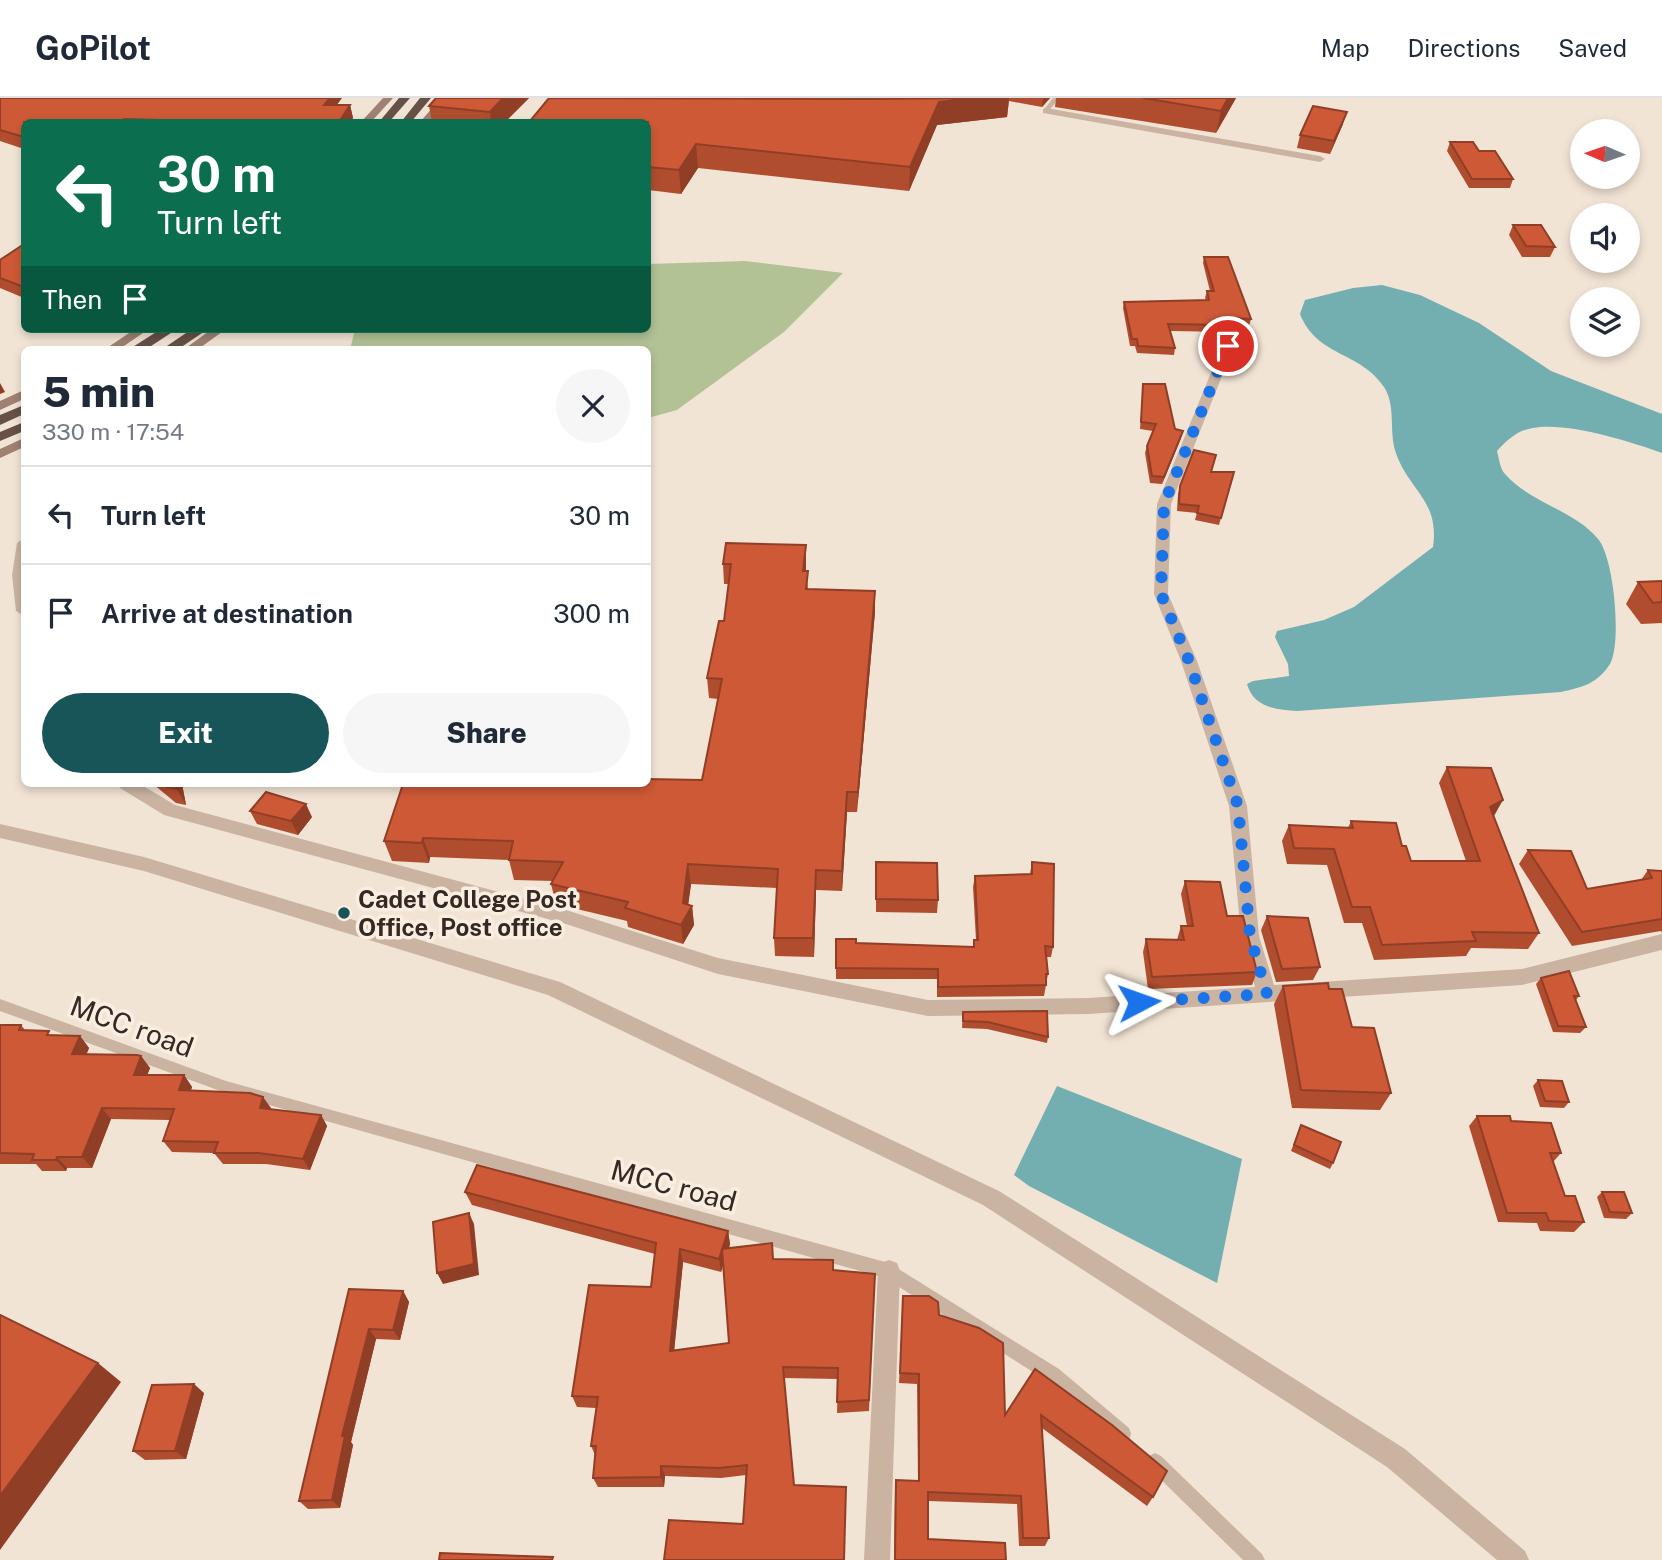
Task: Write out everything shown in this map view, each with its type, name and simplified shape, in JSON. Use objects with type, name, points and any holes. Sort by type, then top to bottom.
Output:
[{"type":"highway","points":[[387,119],[405,98]]},
{"type":"highway","points":[[408,119],[426,98]]},
{"type":"highway","points":[[142,346],[163,333]]},
{"type":"highway","points":[[174,346],[195,333]]},
{"type":"highway","points":[[0,421],[21,410]]},
{"type":"highway","points":[[0,438],[21,428]]},
{"type":"main road","points":[[369,119],[388,98]]},
{"type":"main road","points":[[428,119],[446,98]]},
{"type":"main road","points":[[116,346],[137,333]]},
{"type":"main road","points":[[195,346],[214,333]]},
{"type":"main road","points":[[0,406],[21,396]]},
{"type":"main road","points":[[0,454],[21,444]]},
{"type":"street","points":[[1046,111],[1320,159]]},
{"type":"street","points":[[1228,346],[1164,504],[1161,594],[1189,661],[1238,806],[1250,936],[1267,994]]},
{"type":"street","points":[[21,562],[21,589]]},
{"type":"street","points":[[131,787],[170,810],[202,820],[566,917],[718,966],[928,1008],[1088,1006],[1522,977],[1662,942]]},
{"type":"street","points":[[0,831],[144,864],[553,988],[978,1192],[1396,1458],[1516,1560]]},
{"type":"street","points":[[877,1560],[889,1271]]},
{"type":"lane","points":[[1046,111],[1056,98]]},
{"type":"lane","name":"MCC road","points":[[0,1005],[226,1087],[889,1271],[1053,1375],[1172,1476],[1256,1560]]},
{"type":"green space","points":[[745,261],[843,273],[784,332],[677,410],[651,417],[651,346],[351,346],[354,333],[651,333],[651,264]]},
{"type":"water","points":[[1382,285],[1420,295],[1479,323],[1551,371],[1662,414],[1662,453],[1598,434],[1547,427],[1522,431],[1497,451],[1502,470],[1516,485],[1588,529],[1604,549],[1612,581],[1616,620],[1614,653],[1610,664],[1589,684],[1561,692],[1297,711],[1266,706],[1250,692],[1247,684],[1253,681],[1289,676],[1288,664],[1275,637],[1277,631],[1324,620],[1354,607],[1433,547],[1432,517],[1400,464],[1395,450],[1388,394],[1374,375],[1363,366],[1317,338],[1300,314],[1305,300],[1353,288]]},
{"type":"water","points":[[1057,1086],[1242,1159],[1217,1283],[1029,1186],[1014,1175]]},
{"type":"building","points":[[0,98],[330,98],[324,105],[350,105],[341,119],[21,119],[21,136],[0,130]]},
{"type":"building","points":[[436,98],[503,98],[490,112],[429,106]]},
{"type":"building","points":[[549,98],[975,98],[939,102],[910,167],[696,144],[679,170],[651,167],[651,119],[532,119]]},
{"type":"building","points":[[1143,98],[1228,98],[1221,111]]},
{"type":"building","points":[[1313,106],[1347,112],[1334,141],[1300,135]]},
{"type":"building","points":[[1450,142],[1473,142],[1479,151],[1495,151],[1513,179],[1472,179]]},
{"type":"building","points":[[1513,225],[1541,225],[1555,247],[1526,246]]},
{"type":"building","points":[[21,246],[21,286],[0,278],[0,260]]},
{"type":"building","points":[[1204,257],[1228,257],[1251,319],[1229,318],[1231,325],[1168,324],[1175,348],[1138,346],[1137,339],[1132,339],[1124,302],[1209,300],[1207,291],[1214,291]]},
{"type":"building","points":[[1143,384],[1165,384],[1175,429],[1183,431],[1164,477],[1152,476],[1147,446],[1156,424],[1141,422]]},
{"type":"building","points":[[1194,450],[1216,455],[1211,472],[1234,472],[1221,518],[1197,513],[1199,506],[1179,504],[1180,486]]},
{"type":"building","points":[[726,543],[806,545],[803,571],[808,571],[806,589],[875,591],[858,792],[847,792],[842,871],[816,870],[813,938],[774,938],[778,869],[688,864],[683,903],[692,906],[681,925],[625,908],[628,902],[551,884],[563,862],[509,860],[513,841],[423,838],[422,843],[384,841],[402,787],[651,787],[651,779],[702,780],[722,679],[707,678],[719,621],[724,621],[731,564],[723,564]]},
{"type":"building","points":[[1662,581],[1662,602],[1653,603],[1638,582]]},
{"type":"building","points":[[1447,767],[1491,768],[1503,800],[1490,807],[1539,933],[1472,932],[1476,941],[1382,945],[1370,907],[1352,907],[1334,849],[1294,848],[1289,825],[1353,828],[1351,821],[1396,823],[1402,846],[1406,846],[1411,861],[1480,861]]},
{"type":"building","points":[[266,792],[306,804],[291,821],[250,811]]},
{"type":"building","points":[[1528,850],[1571,851],[1587,889],[1652,878],[1648,870],[1662,871],[1662,919],[1582,932]]},
{"type":"building","points":[[876,862],[937,863],[938,900],[876,899]]},
{"type":"building","points":[[1032,862],[1054,864],[1053,947],[1045,946],[1048,974],[1046,985],[938,987],[938,969],[836,968],[836,939],[856,939],[856,943],[974,947],[974,940],[978,940],[975,876],[1032,874]]},
{"type":"building","points":[[1185,881],[1220,882],[1227,916],[1243,916],[1257,972],[1152,977],[1146,939],[1184,940],[1181,926],[1193,926]]},
{"type":"building","points":[[1267,916],[1308,918],[1320,967],[1282,969]]},
{"type":"building","points":[[1569,971],[1579,996],[1574,996],[1586,1027],[1558,1026],[1541,978]]},
{"type":"building","points":[[1328,983],[1329,989],[1342,989],[1352,1027],[1374,1028],[1391,1093],[1301,1090],[1283,986]]},
{"type":"building","points":[[1047,1011],[1048,1037],[988,1022],[963,1021],[963,1012]]},
{"type":"building","points":[[0,1025],[21,1025],[19,1030],[49,1031],[47,1035],[80,1036],[72,1054],[141,1056],[134,1075],[184,1075],[179,1090],[250,1093],[263,1097],[260,1108],[321,1115],[303,1159],[259,1153],[214,1153],[218,1142],[163,1141],[174,1109],[102,1108],[82,1157],[32,1160],[34,1154],[0,1153]]},
{"type":"building","points":[[1538,1080],[1562,1081],[1569,1102],[1545,1101]]},
{"type":"building","points":[[1477,1116],[1510,1116],[1511,1121],[1551,1123],[1561,1153],[1550,1153],[1565,1196],[1575,1196],[1584,1222],[1549,1221],[1546,1213],[1507,1213]]},
{"type":"building","points":[[1301,1125],[1341,1142],[1333,1163],[1294,1145]]},
{"type":"building","points":[[477,1165],[728,1231],[722,1249],[772,1243],[773,1259],[833,1260],[833,1270],[875,1274],[869,1400],[837,1402],[838,1368],[783,1367],[794,1485],[846,1487],[844,1560],[664,1560],[669,1520],[743,1524],[747,1465],[719,1468],[661,1466],[661,1477],[593,1478],[596,1446],[591,1446],[598,1397],[572,1396],[589,1285],[651,1287],[656,1243],[465,1192]],"holes":[[[680,1249],[719,1259],[722,1250],[729,1343],[670,1351]]]},
{"type":"building","points":[[1602,1192],[1624,1192],[1632,1213],[1610,1212]]},
{"type":"building","points":[[469,1213],[474,1264],[437,1273],[433,1222]]},
{"type":"building","points":[[349,1289],[403,1291],[393,1330],[369,1329],[342,1436],[345,1436],[332,1500],[299,1501]]},
{"type":"building","points":[[903,1296],[929,1296],[938,1302],[939,1315],[979,1328],[1003,1343],[1005,1415],[1035,1369],[1112,1425],[1167,1471],[1153,1497],[1041,1415],[1049,1538],[1023,1538],[1021,1496],[928,1492],[928,1539],[1005,1543],[1006,1560],[895,1560],[896,1480],[919,1481],[919,1374],[900,1373]]},
{"type":"building","points":[[0,1315],[98,1363],[0,1496]]},
{"type":"building","points":[[194,1384],[175,1451],[133,1451],[152,1385]]},
{"type":"building","points":[[440,1553],[553,1557],[552,1560],[439,1560]]},
{"type":"place","name":"Cadet College Post Office, Post office","points":[[344,913]]},
{"type":"route","points":[[1139,1002],[1267,994],[1250,936],[1238,806],[1189,661],[1161,594],[1164,504],[1228,346]]}]
